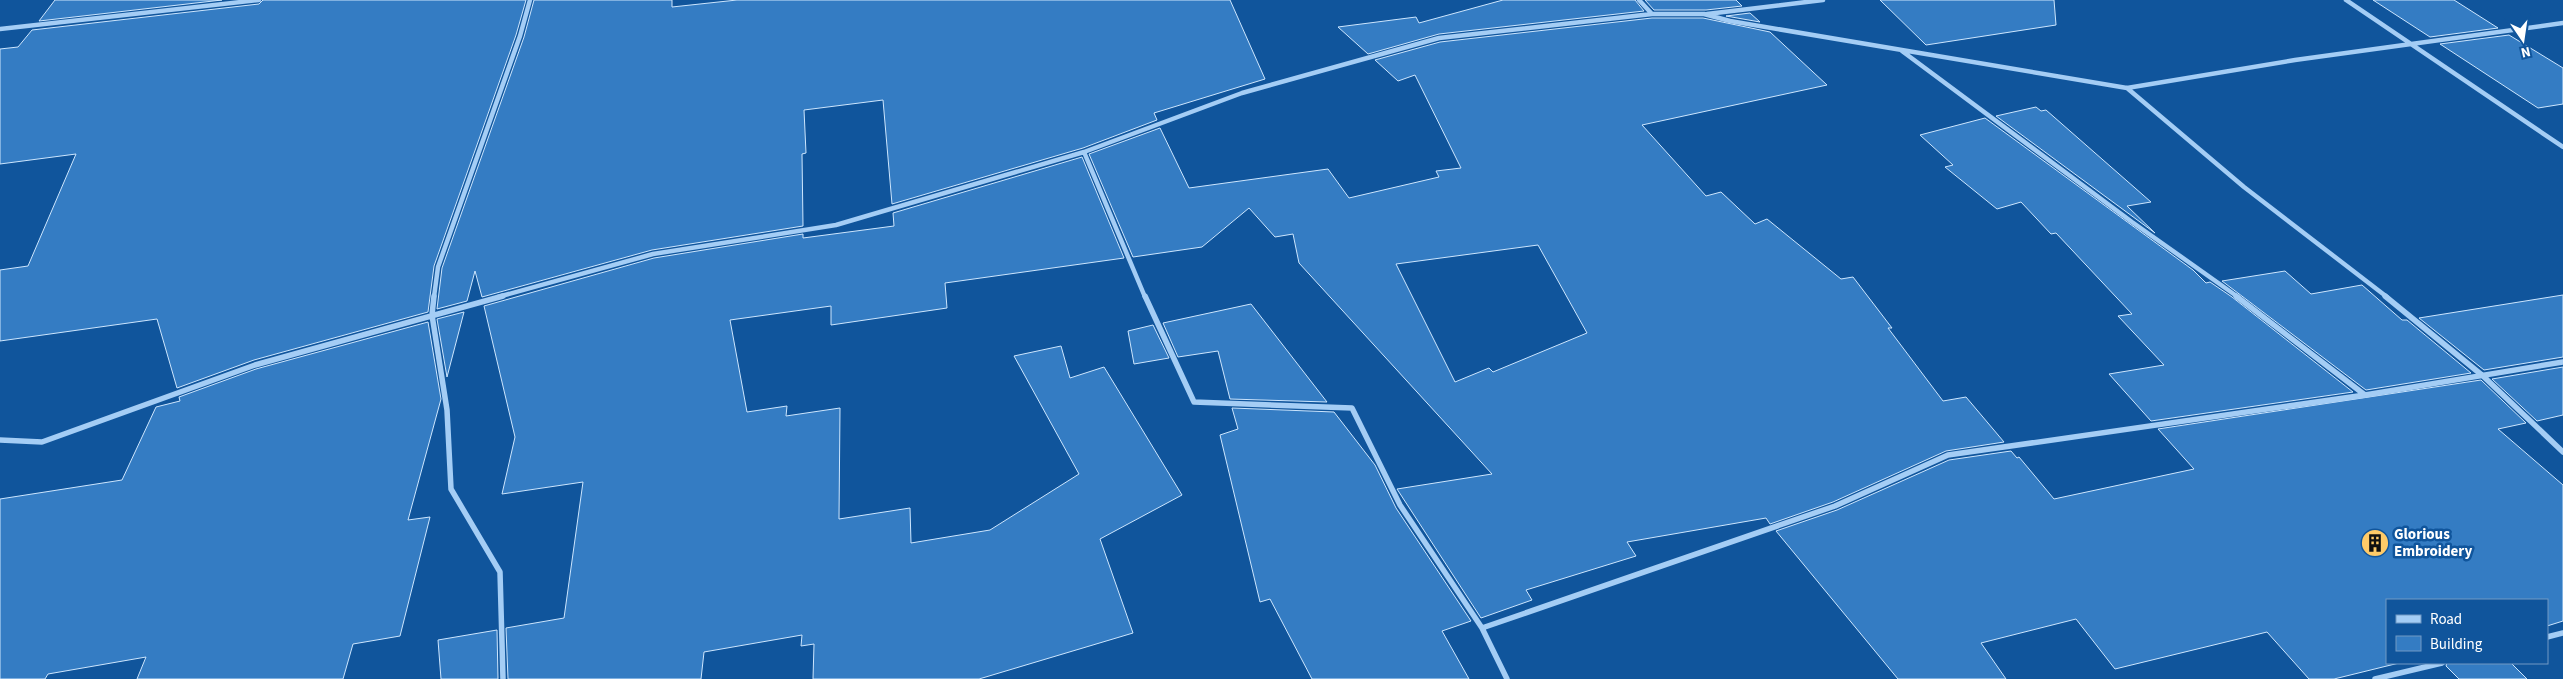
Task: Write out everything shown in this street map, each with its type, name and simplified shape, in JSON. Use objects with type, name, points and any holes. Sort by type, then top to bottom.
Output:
[{"type":"street","points":[[0,29],[259,0]]},
{"type":"street","points":[[503,679],[500,572],[451,490],[447,410],[432,315],[438,267],[520,36],[530,0]]},
{"type":"street","points":[[1639,0],[1652,14]]},
{"type":"street","points":[[0,440],[42,442],[255,365],[653,254],[836,225],[1084,152],[1242,93],[1439,38],[1652,14],[1704,14],[1823,0]]},
{"type":"street","points":[[2346,0],[2563,147]]},
{"type":"street","points":[[1704,14],[1730,21],[2127,88],[2295,60],[2563,23]]},
{"type":"street","points":[[1899,49],[2132,222],[2208,275],[2364,395]]},
{"type":"street","points":[[2127,88],[2244,187],[2405,311],[2483,376],[2563,452]]},
{"type":"street","points":[[1084,152],[1152,313],[1194,402],[1352,408],[1400,505],[1482,628],[1507,679]]},
{"type":"street","points":[[1482,628],[1835,506],[1948,455],[2364,395],[2563,362]]},
{"type":"street","points":[[2548,637],[2563,634]]},
{"type":"street","points":[[2375,679],[2438,664]]},
{"type":"building","points":[[55,0],[222,0],[39,21]]},
{"type":"building","points":[[263,0],[526,0],[516,35],[434,266],[428,312],[254,360],[177,388],[157,319],[0,341],[0,270],[28,266],[76,154],[0,164],[0,49],[18,47],[32,30],[259,4]]},
{"type":"building","points":[[534,0],[672,0],[672,7],[737,0],[1230,0],[1265,79],[1154,113],[1157,120],[1083,148],[892,204],[883,100],[804,110],[806,153],[802,154],[803,226],[652,250],[482,297],[475,271],[467,301],[437,309],[442,268],[524,37]]},
{"type":"building","points":[[1503,0],[1635,0],[1644,11],[1439,34],[1368,54],[1338,27],[1416,17],[1419,23]]},
{"type":"building","points":[[1645,0],[1736,0],[1742,6],[1706,10],[1654,10]]},
{"type":"building","points":[[1880,0],[2054,0],[2056,25],[1926,45]]},
{"type":"building","points":[[2373,0],[2454,0],[2498,28],[2430,37]]},
{"type":"building","points":[[1750,13],[1760,22],[1726,16]]},
{"type":"building","points":[[1652,18],[1703,18],[1770,32],[1827,85],[1642,125],[1706,196],[1721,192],[1755,224],[1767,219],[1841,279],[1853,277],[1892,328],[1888,328],[1943,401],[1966,397],[2004,442],[1946,451],[1833,502],[1770,524],[1766,518],[1627,542],[1636,556],[1526,590],[1532,600],[1481,618],[1397,489],[1492,474],[1299,263],[1293,234],[1275,237],[1249,208],[1202,247],[1133,257],[1089,154],[1160,128],[1189,188],[1328,169],[1349,198],[1439,177],[1436,171],[1461,168],[1415,75],[1398,81],[1375,60],[1440,42]],"holes":[[[1538,245],[1587,333],[1493,372],[1489,368],[1455,382],[1396,264]]]},
{"type":"building","points":[[2509,35],[2563,68],[2563,104],[2538,108],[2440,44]]},
{"type":"building","points":[[2036,107],[2041,111],[2046,110],[2151,202],[2127,206],[2155,233],[1996,116]]},
{"type":"building","points":[[1985,118],[2193,270],[2206,283],[2210,282],[2232,297],[2353,392],[2151,421],[2109,374],[2164,365],[2118,316],[2132,314],[2056,233],[2051,234],[2021,202],[1997,209],[1945,167],[1953,165],[1920,135]]},
{"type":"building","points":[[1082,157],[1124,258],[945,283],[947,308],[831,325],[831,306],[730,320],[747,412],[787,406],[786,416],[840,408],[839,519],[910,508],[911,543],[990,530],[1079,474],[1014,356],[1061,346],[1070,378],[1104,367],[1182,495],[1100,539],[1133,633],[979,679],[813,679],[814,644],[801,646],[802,635],[704,652],[701,679],[508,679],[506,628],[564,618],[583,482],[502,494],[515,437],[484,306],[654,258],[803,234],[803,238],[894,226],[893,213]]},
{"type":"building","points":[[2285,271],[2311,294],[2362,285],[2402,320],[2407,320],[2471,373],[2366,390],[2222,281]]},
{"type":"building","points":[[2563,295],[2563,357],[2484,370],[2419,318]]},
{"type":"building","points":[[1251,304],[1327,402],[1230,399],[1218,351],[1178,357],[1163,323]]},
{"type":"building","points":[[464,312],[447,377],[437,319]]},
{"type":"building","points":[[428,322],[441,399],[408,520],[430,517],[400,636],[353,644],[343,679],[137,679],[146,657],[48,674],[45,679],[0,679],[0,499],[122,480],[156,407],[180,401],[179,397],[256,369]]},
{"type":"building","points":[[1153,325],[1169,358],[1134,364],[1128,331]]},
{"type":"building","points":[[2563,367],[2563,415],[2537,421],[2492,379]]},
{"type":"building","points":[[2481,380],[2526,423],[2498,429],[2563,485],[2563,621],[2548,626],[2548,599],[2386,599],[2386,664],[2395,664],[2334,679],[2309,679],[2267,632],[2115,669],[2076,619],[1981,643],[2006,679],[1898,679],[1776,531],[1837,510],[1949,460],[2011,451],[2017,458],[2019,457],[2054,499],[2194,469],[2158,429]]},
{"type":"building","points":[[1232,408],[1334,412],[1375,465],[1396,508],[1471,621],[1442,631],[1469,679],[1312,679],[1270,599],[1260,602],[1220,435],[1238,429]]},
{"type":"building","points":[[497,630],[498,679],[441,679],[438,640]]},
{"type":"building","points":[[2447,664],[2512,664],[2527,679],[2459,679],[2446,666]]},
{"type":"place","name":"Glorious Embroidery","points":[[2375,543]]}]
